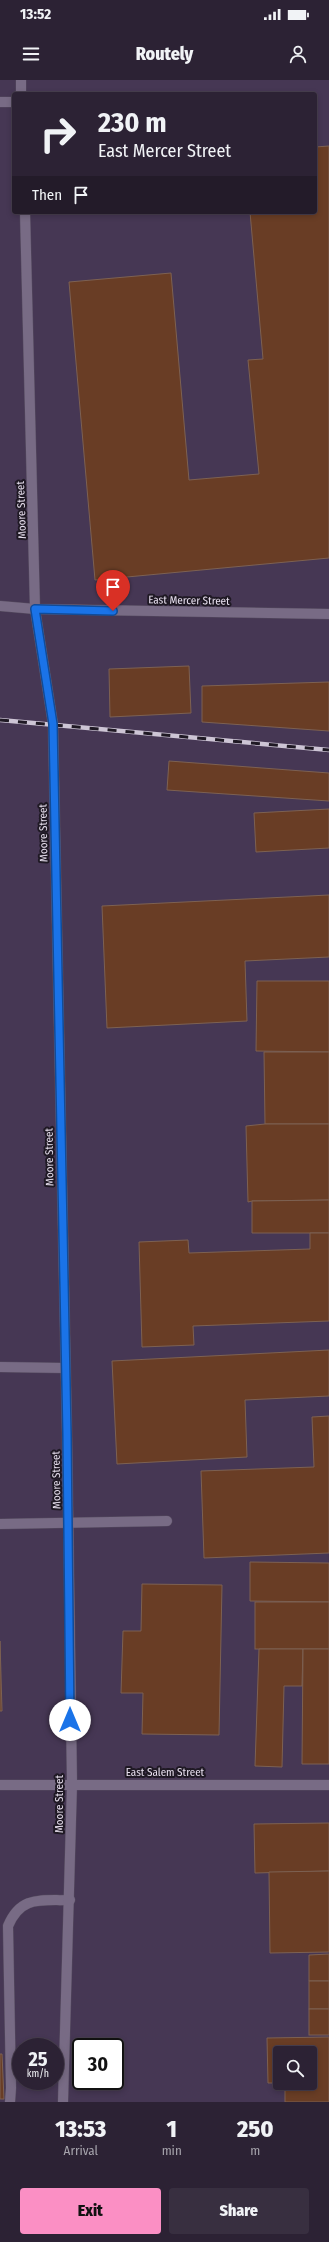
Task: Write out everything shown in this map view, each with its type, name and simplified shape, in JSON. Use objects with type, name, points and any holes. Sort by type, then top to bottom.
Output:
[{"type":"street","points":[[21,80],[21,92]]},
{"type":"street","points":[[0,102],[12,102]]},
{"type":"street","name":"Moore Street","points":[[25,214],[35,609],[53,724],[72,1784],[70,1900],[63,2102]]},
{"type":"street","name":"East Mercer Street","points":[[0,606],[35,609],[329,614]]},
{"type":"street","points":[[0,1367],[65,1368]]},
{"type":"street","points":[[0,1524],[168,1521]]},
{"type":"street","name":"East Salem Street","points":[[0,1785],[329,1785]]},
{"type":"street","points":[[10,2102],[8,1926],[12,1917],[30,1901],[70,1900]]},
{"type":"shaded area","points":[[0,80],[329,80],[329,2102],[0,2102]]},
{"type":"building","points":[[329,146],[329,558],[95,580],[69,282],[171,273],[189,480],[259,474],[248,360],[263,359],[250,214],[317,214],[317,147]]},
{"type":"building","points":[[189,666],[191,713],[110,717],[109,669]]},
{"type":"building","points":[[329,682],[329,731],[202,722],[202,686]]},
{"type":"building","points":[[169,761],[329,773],[329,801],[167,790]]},
{"type":"building","points":[[329,809],[329,848],[256,852],[254,813]]},
{"type":"building","points":[[329,895],[329,957],[245,961],[247,1021],[107,1028],[102,906]]},
{"type":"building","points":[[257,981],[329,981],[329,1052],[256,1051]]},
{"type":"building","points":[[264,1052],[329,1052],[329,1124],[265,1124]]},
{"type":"building","points":[[265,1124],[329,1124],[329,1200],[248,1202],[246,1126]]},
{"type":"building","points":[[329,1200],[329,1233],[252,1233],[252,1201]]},
{"type":"building","points":[[310,1233],[329,1233],[329,1321],[193,1326],[194,1345],[142,1347],[139,1242],[188,1240],[189,1253],[310,1249]]},
{"type":"building","points":[[329,1350],[329,1396],[245,1400],[247,1457],[117,1464],[112,1361]]},
{"type":"building","points":[[329,1416],[329,1553],[204,1558],[201,1471],[314,1467],[312,1417]]},
{"type":"building","points":[[250,1562],[329,1563],[329,1602],[250,1601]]},
{"type":"building","points":[[142,1584],[222,1585],[219,1735],[142,1734],[143,1693],[121,1693],[123,1631],[141,1631]]},
{"type":"building","points":[[255,1602],[329,1602],[329,1649],[255,1649]]},
{"type":"building","points":[[0,1641],[2,1711],[0,1711]]},
{"type":"building","points":[[259,1649],[303,1649],[302,1686],[284,1686],[282,1767],[255,1766]]},
{"type":"building","points":[[303,1649],[329,1649],[329,1764],[302,1764]]},
{"type":"building","points":[[329,1823],[329,1871],[255,1873],[254,1824]]},
{"type":"building","points":[[329,1871],[329,1952],[270,1953],[269,1872]]},
{"type":"building","points":[[329,1954],[329,1981],[309,1981],[309,1955]]},
{"type":"building","points":[[309,1981],[329,1981],[329,2009],[309,2009]]},
{"type":"building","points":[[309,2009],[329,2009],[329,2035],[309,2035]]},
{"type":"building","points":[[329,2037],[329,2102],[285,2102],[285,2090],[317,2090],[317,2046],[273,2046],[273,2083],[268,2083],[267,2038]]},
{"type":"building","points":[[0,2054],[2,2054],[4,2099],[0,2099]]},
{"type":"railway","points":[[0,720],[329,750]]},
{"type":"route","points":[[70,1720],[67,1434],[53,724],[35,609],[113,611]]}]
